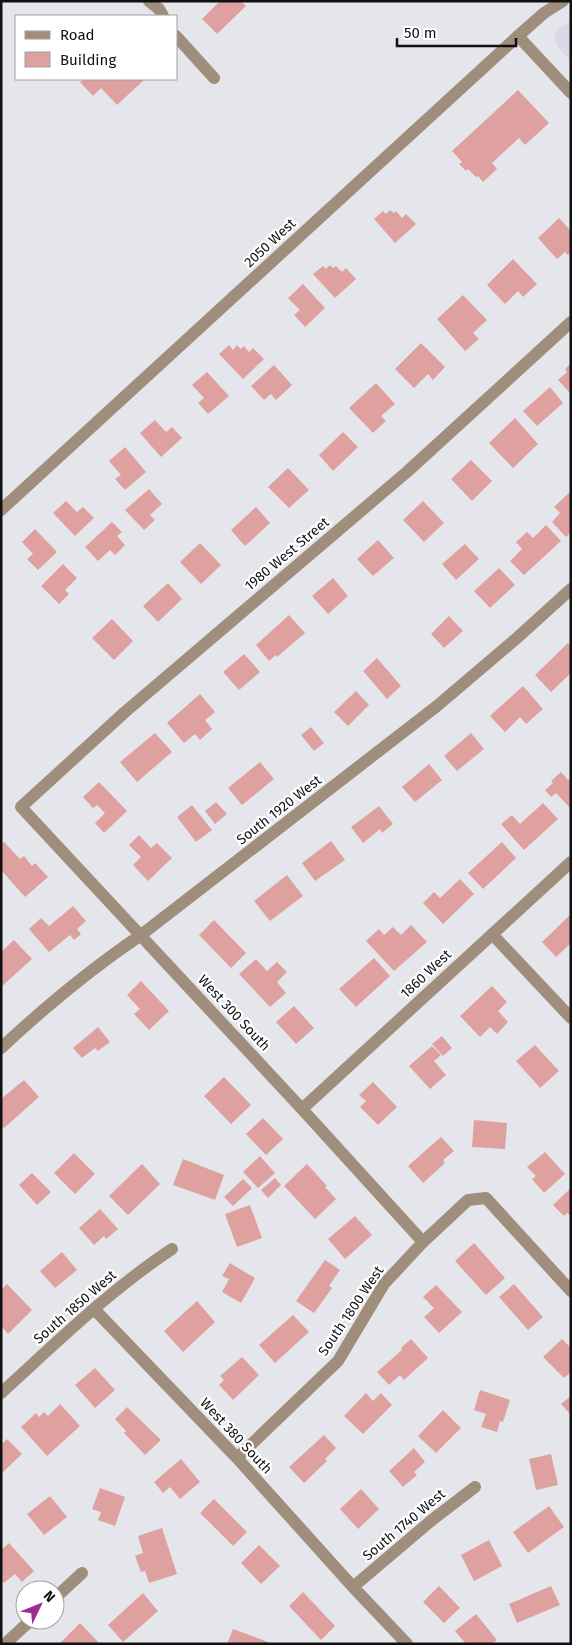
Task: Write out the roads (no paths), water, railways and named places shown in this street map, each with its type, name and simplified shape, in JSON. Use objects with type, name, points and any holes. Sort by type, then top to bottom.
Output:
[{"type":"street","name":"2050 West","points":[[1,510],[518,36],[544,13],[563,1]]},
{"type":"street","points":[[518,36],[571,93]]},
{"type":"street","points":[[178,38],[214,78]]},
{"type":"street","name":"1980 West Street","points":[[21,807],[125,712],[408,471],[571,322]]},
{"type":"street","name":"South 1920 West","points":[[1,1048],[48,1006],[118,950],[141,935],[438,706],[571,589]]},
{"type":"street","name":"West 300 South","points":[[21,807],[423,1242]]},
{"type":"street","name":"1860 West","points":[[302,1109],[571,862]]},
{"type":"street","points":[[492,934],[571,1018]]},
{"type":"street","name":"South 1800 West","points":[[237,1458],[338,1361],[384,1284],[423,1242],[468,1200],[486,1198],[571,1291]]},
{"type":"street","name":"South 1850 West","points":[[1,1393],[140,1270],[172,1249]]},
{"type":"street","name":"West 380 South","points":[[94,1309],[237,1458],[407,1644]]},
{"type":"street","name":"South 1740 West","points":[[353,1587],[432,1520],[475,1487]]},
{"type":"street","points":[[65,1589],[82,1573]]},
{"type":"street","points":[[3,1643],[19,1630]]}]
